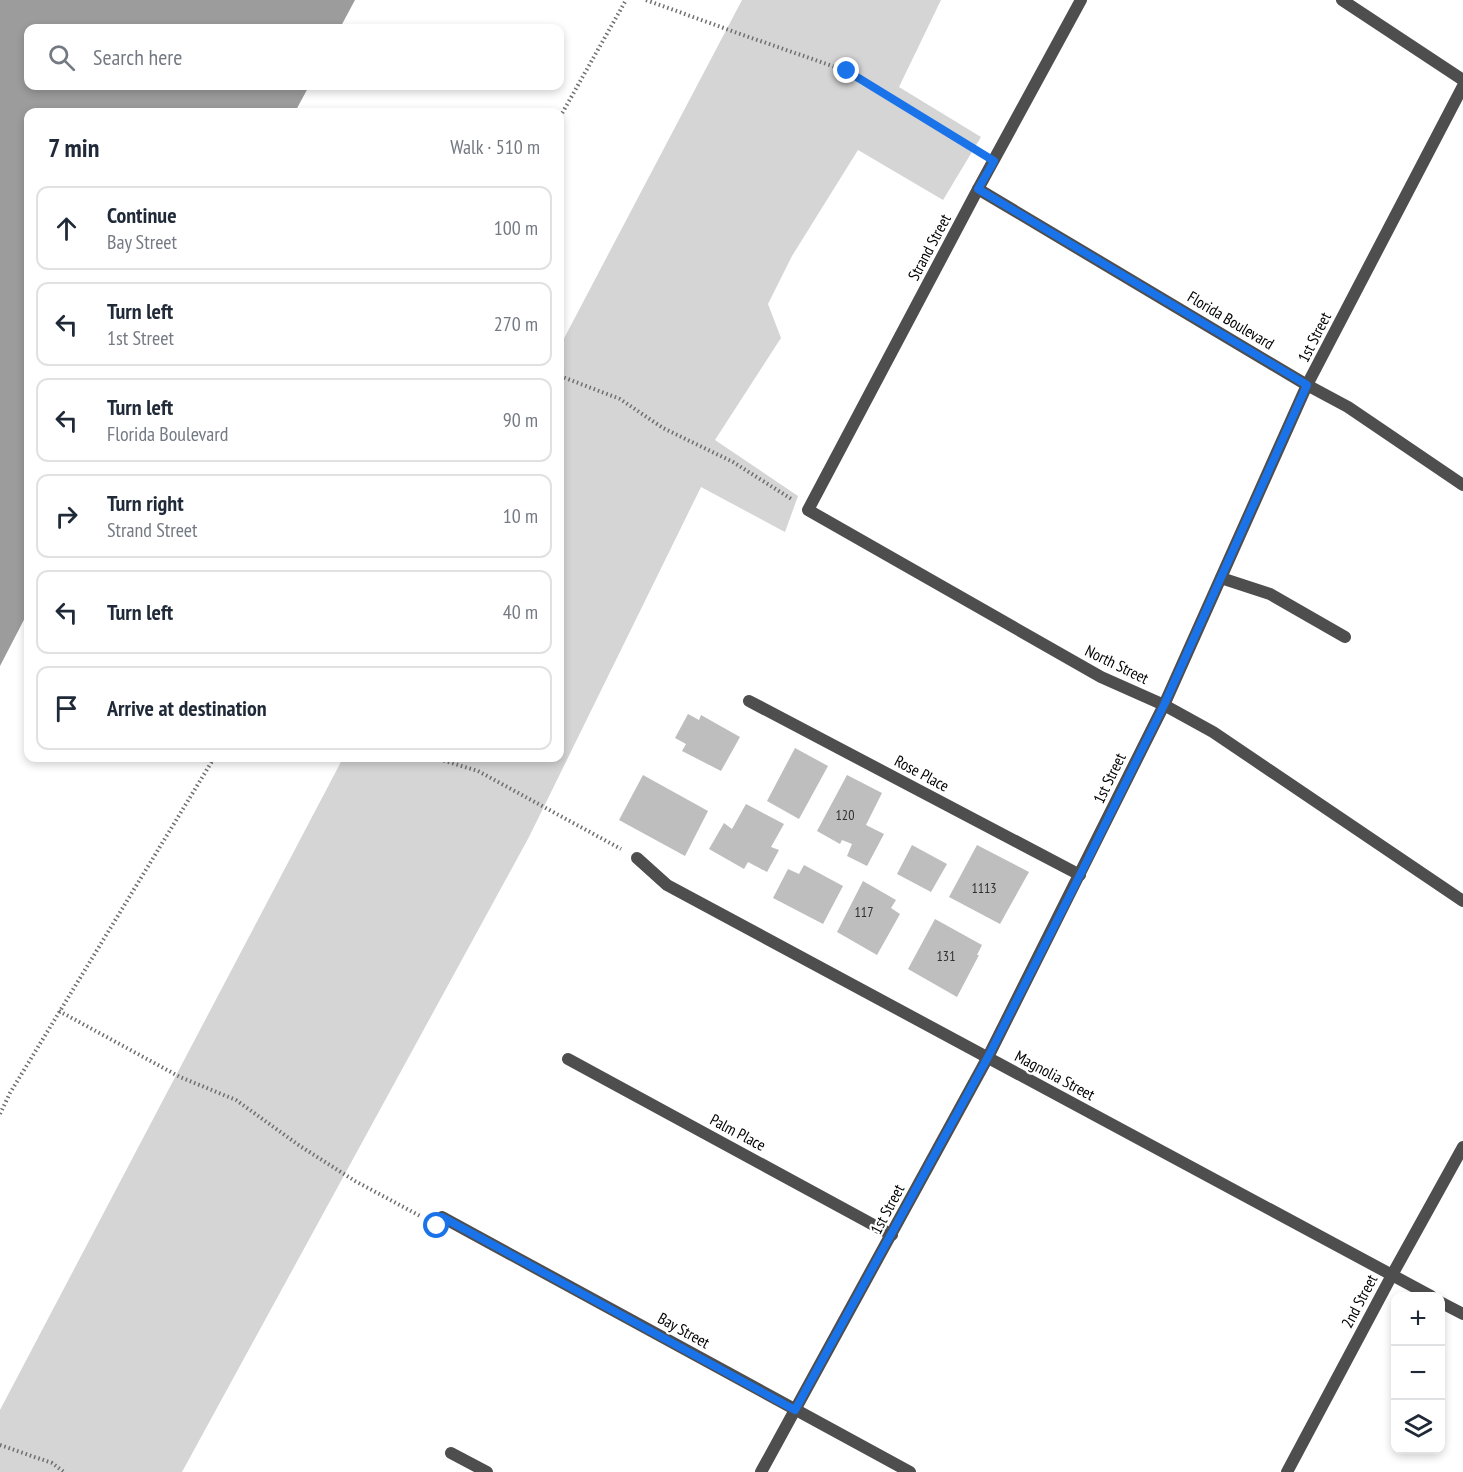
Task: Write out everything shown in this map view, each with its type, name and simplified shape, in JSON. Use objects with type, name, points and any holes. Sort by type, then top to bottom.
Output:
[{"type":"street","name":"Strand Street","points":[[808,510],[978,189],[1082,0]]},
{"type":"street","points":[[1342,0],[1463,80]]},
{"type":"street","name":"1st Street","points":[[761,1472],[988,1057],[1164,705],[1307,385],[1463,86]]},
{"type":"street","name":"Florida Boulevard","points":[[978,189],[1307,385],[1348,407],[1463,485]]},
{"type":"street","name":"North Street","points":[[808,510],[1101,677],[1164,705],[1214,732],[1463,901]]},
{"type":"street","points":[[1221,578],[1270,594],[1345,637]]},
{"type":"street","name":"Rose Place","points":[[749,701],[1080,875]]},
{"type":"street","name":"Magnolia Street","points":[[637,858],[667,885],[1424,1292]]},
{"type":"street","name":"Palm Place","points":[[568,1059],[892,1235]]},
{"type":"street","name":"2nd Street","points":[[1287,1472],[1463,1147]]},
{"type":"street","name":"Bay Street","points":[[442,1217],[910,1472]]},
{"type":"street","points":[[1445,1305],[1463,1314]]},
{"type":"street","points":[[450,1453],[486,1472]]},
{"type":"path","points":[[564,110],[626,0]]},
{"type":"path","points":[[646,0],[847,71],[994,161]]},
{"type":"path","points":[[564,378],[620,399],[663,428],[734,462],[808,510]]},
{"type":"path","points":[[0,1114],[59,1011],[212,762]]},
{"type":"path","points":[[448,762],[478,771],[637,858]]},
{"type":"path","points":[[59,1011],[180,1077],[236,1101],[355,1181],[437,1226],[442,1217]]},
{"type":"path","points":[[0,1445],[52,1463],[64,1472]]},
{"type":"shaded area","points":[[0,0],[355,0],[342,24],[24,24],[24,90],[307,90],[297,108],[24,108],[24,620],[0,666]]},
{"type":"shaded area","points":[[742,0],[941,0],[899,87],[981,137],[943,200],[858,150],[792,256],[768,304],[781,338],[715,440],[798,496],[785,532],[701,487],[529,837],[182,1472],[0,1472],[0,1410],[341,762],[564,762],[564,338]]},
{"type":"building","points":[[688,714],[699,720],[701,715],[740,737],[721,771],[682,751],[686,744],[675,738]]},
{"type":"building","points":[[795,748],[828,766],[799,819],[767,801]]},
{"type":"building","points":[[643,775],[708,811],[685,856],[619,820]]},
{"type":"building","points":[[847,775],[882,793],[866,825],[884,834],[867,866],[847,856],[852,844],[842,840],[840,844],[817,831]]},
{"type":"building","points":[[746,804],[784,824],[771,847],[779,850],[767,872],[748,862],[744,869],[709,849],[724,823],[732,829]]},
{"type":"building","points":[[912,845],[947,864],[931,892],[897,874]]},
{"type":"building","points":[[977,845],[1029,872],[1000,924],[949,897]]},
{"type":"building","points":[[804,865],[843,886],[823,924],[773,898],[788,869],[799,874]]},
{"type":"building","points":[[863,881],[896,900],[891,908],[900,914],[877,955],[837,932]]},
{"type":"building","points":[[935,919],[982,945],[957,997],[908,969]]},
{"type":"route","points":[[437,1226],[442,1217],[795,1410],[988,1057],[1080,875],[1164,705],[1307,385],[978,189],[994,161],[847,71]]}]
